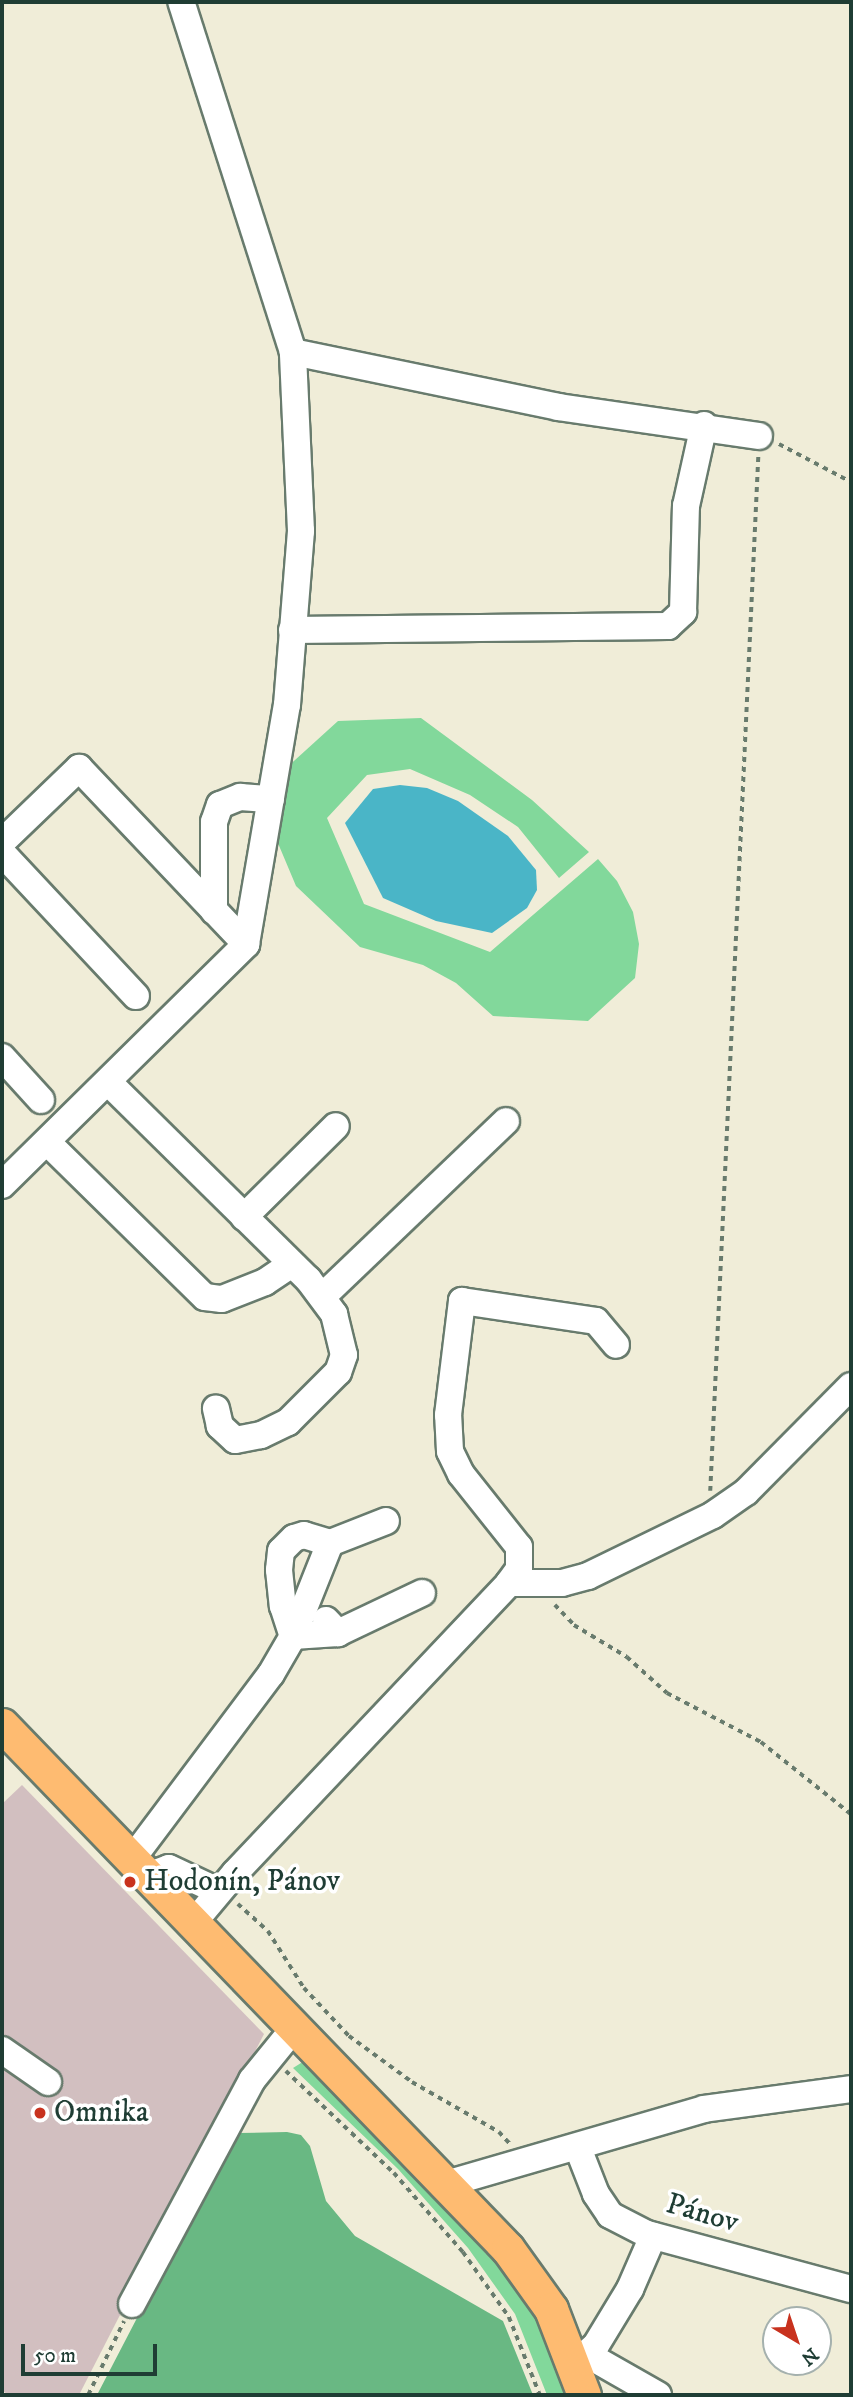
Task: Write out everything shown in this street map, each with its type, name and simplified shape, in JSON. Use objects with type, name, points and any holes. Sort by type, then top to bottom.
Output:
[{"type":"main road","points":[[2,1725],[446,2184],[538,2288],[579,2355],[584,2395]]},
{"type":"street","points":[[2,1185],[246,944],[287,705],[301,531],[293,352],[181,2]]},
{"type":"street","points":[[293,352],[558,407],[704,425],[759,436]]},
{"type":"street","points":[[292,630],[668,626],[683,612],[686,506],[704,425]]},
{"type":"street","points":[[2,842],[79,768],[246,944]]},
{"type":"street","points":[[214,911],[214,822],[220,805],[240,797],[271,799]]},
{"type":"street","points":[[2,853],[136,996]]},
{"type":"street","points":[[2,1057],[41,1100]]},
{"type":"street","points":[[108,1082],[292,1264],[323,1296],[334,1314],[344,1355],[338,1372],[288,1422],[261,1435],[235,1440],[220,1426],[216,1408]]},
{"type":"street","points":[[323,1296],[506,1121]]},
{"type":"street","points":[[244,1217],[336,1126]]},
{"type":"street","points":[[47,1142],[205,1297],[222,1299],[265,1282],[292,1264]]},
{"type":"street","points":[[194,1922],[218,1891],[509,1583],[519,1569],[519,1547],[461,1474],[450,1451],[448,1415],[461,1301],[596,1321],[616,1345]]},
{"type":"street","points":[[509,1583],[562,1583],[607,1569],[709,1516],[746,1492],[851,1386]]},
{"type":"street","points":[[293,1636],[283,1606],[281,1551],[304,1535],[330,1542],[386,1521]]},
{"type":"street","points":[[140,1867],[271,1674],[293,1636],[330,1542]]},
{"type":"street","points":[[293,1636],[338,1633],[422,1594]]},
{"type":"street","points":[[308,1599],[338,1633]]},
{"type":"street","points":[[140,1867],[169,1868],[218,1891]]},
{"type":"street","points":[[132,2304],[269,2055],[295,2027]]},
{"type":"street","points":[[2,2050],[48,2082]]},
{"type":"street","points":[[446,2184],[520,2160],[578,2148],[704,2109],[851,2089]]},
{"type":"street","name":"Pánov","points":[[578,2148],[596,2194],[610,2215],[653,2236],[851,2289]]},
{"type":"street","points":[[653,2236],[630,2289],[579,2355],[657,2395]]},
{"type":"path","points":[[709,1516],[759,436],[851,482]]},
{"type":"path","points":[[538,1584],[574,1625],[627,1657],[667,1693],[761,1742],[851,1814]]},
{"type":"path","points":[[218,1891],[261,1923],[304,1988],[349,2036],[412,2082],[499,2132],[520,2160]]},
{"type":"path","points":[[269,2055],[394,2174],[463,2252],[509,2317],[540,2395]]},
{"type":"path","points":[[88,2395],[132,2304]]},
{"type":"shaded area","points":[[22,1785],[264,2034],[79,2395],[8,2395],[2,2390],[2,1804]]},
{"type":"green space","points":[[421,718],[532,800],[589,852],[559,878],[518,827],[470,795],[410,769],[367,775],[327,818],[364,904],[490,952],[598,859],[617,881],[633,912],[639,944],[635,978],[588,1021],[493,1016],[456,983],[423,965],[360,947],[296,886],[272,829],[284,770],[338,721]]},
{"type":"green space","points":[[301,2063],[311,2064],[498,2261],[543,2319],[564,2395],[547,2395],[515,2314],[468,2248],[398,2169],[293,2068]]},
{"type":"green space","points":[[287,2132],[301,2135],[310,2146],[326,2201],[355,2236],[503,2321],[533,2395],[97,2395],[230,2139],[238,2133]]},
{"type":"water","points":[[400,785],[427,788],[458,801],[508,836],[536,870],[537,890],[527,908],[492,933],[436,921],[383,898],[345,823],[373,789]]},
{"type":"place","name":"Hodonín, Pánov","points":[[130,1882]]},
{"type":"place","name":"Omnika","points":[[40,2113]]}]
